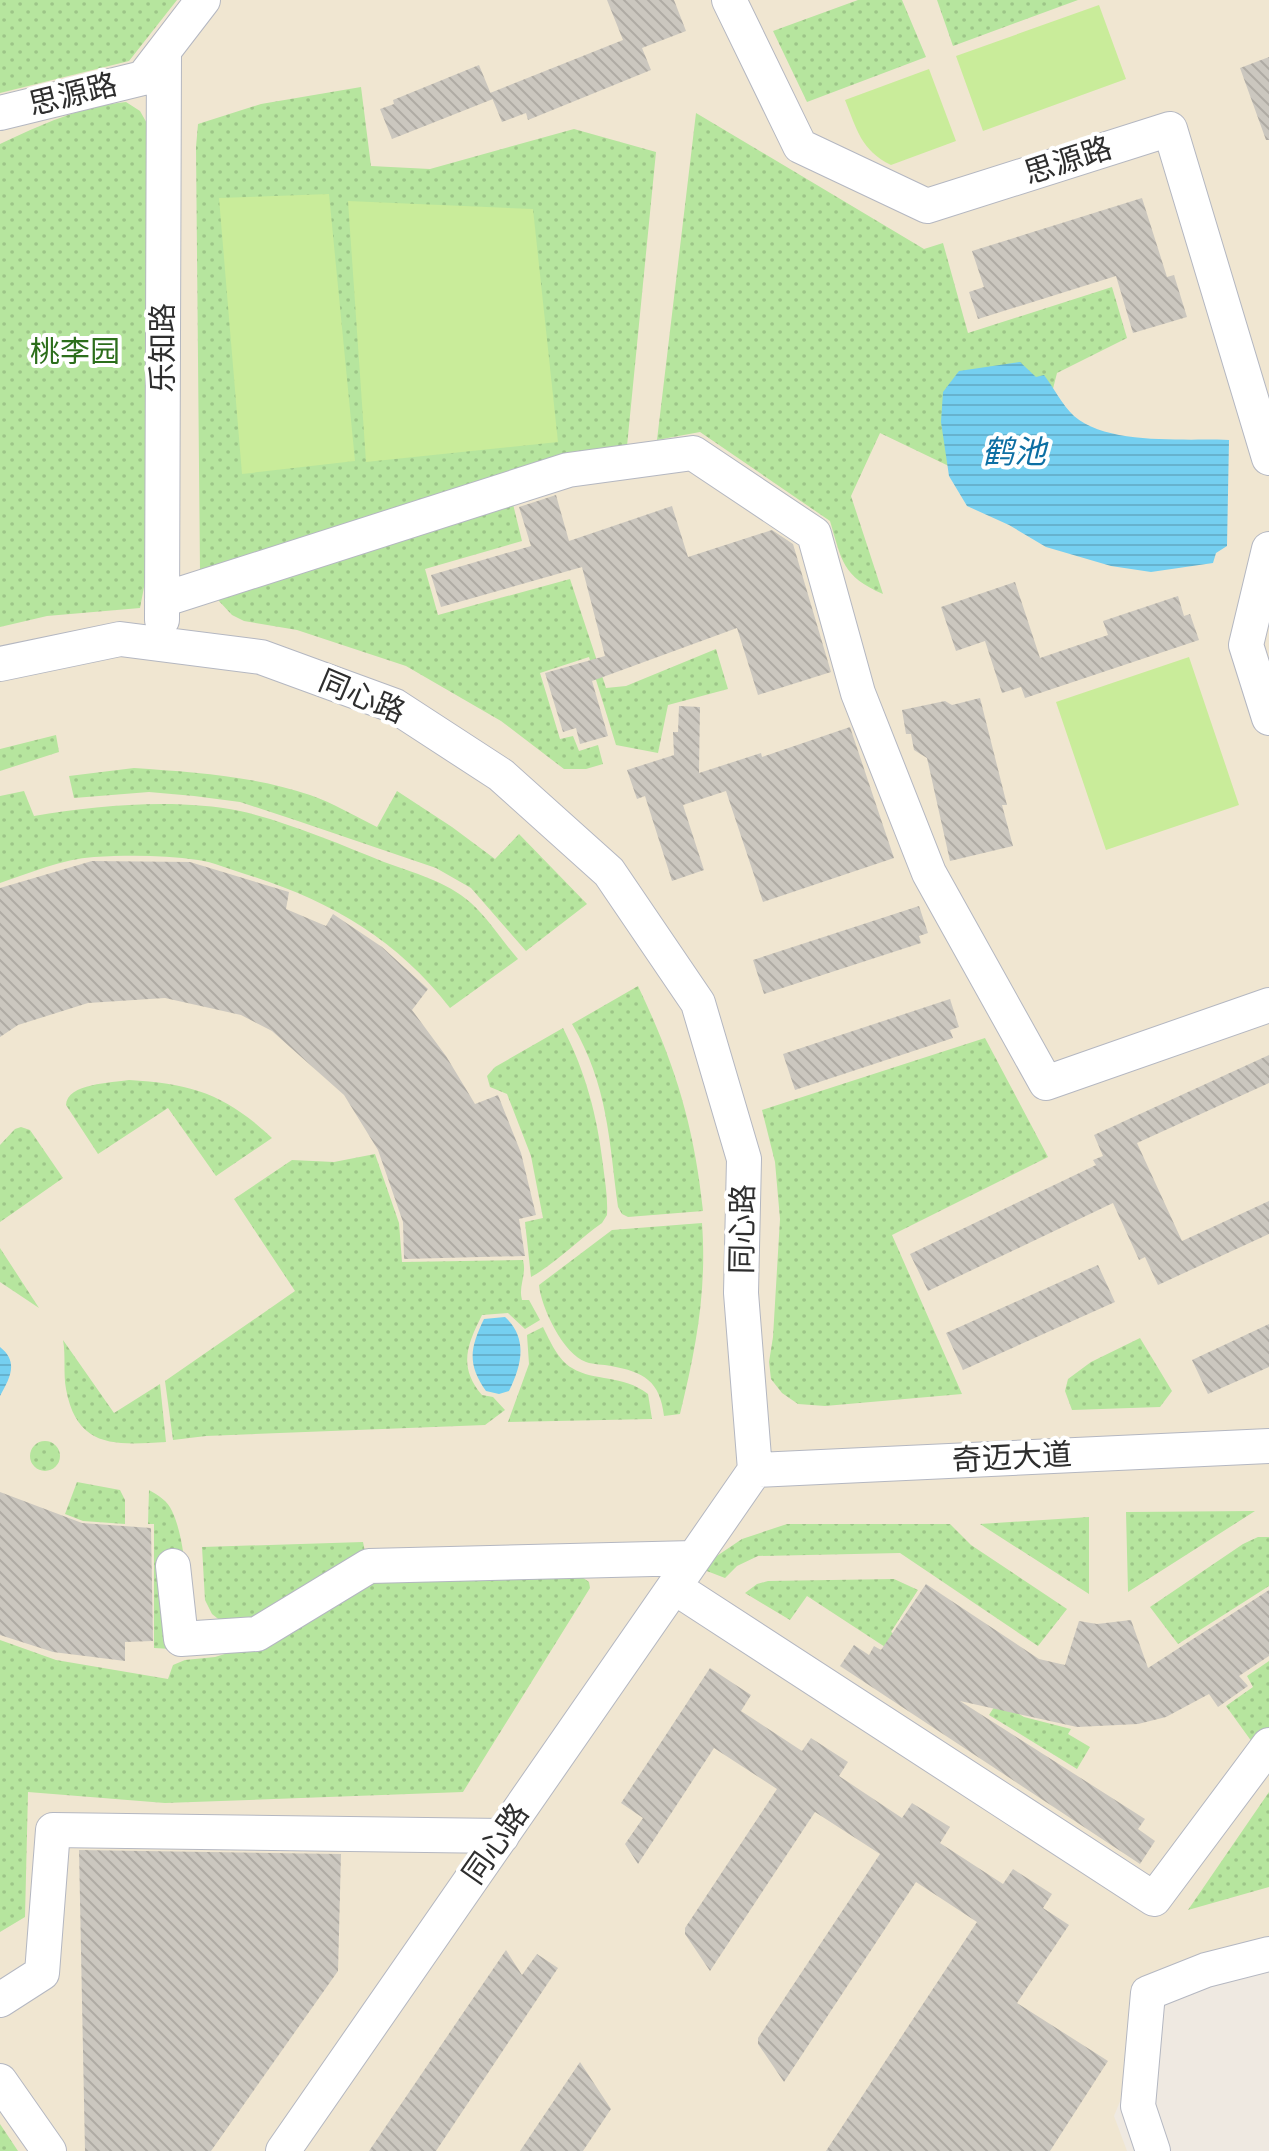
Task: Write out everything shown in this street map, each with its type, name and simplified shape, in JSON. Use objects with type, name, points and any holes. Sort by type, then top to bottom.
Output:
[{"type":"street","name":"思源路","points":[[0,113],[143,78],[203,0]]},
{"type":"street","name":"思源路","points":[[729,0],[800,146],[927,206],[1170,129],[1269,458]]},
{"type":"street","name":"乐知路","points":[[162,644],[164,51]]},
{"type":"street","points":[[162,600],[568,470],[693,453],[814,534],[858,693],[929,873],[1046,1083],[1269,1005]]},
{"type":"street","points":[[1269,549],[1246,645],[1269,718]]},
{"type":"street","name":"同心路","points":[[0,664],[120,639],[261,657],[395,706],[501,775],[609,872],[698,1003],[744,1159],[741,1293],[755,1470],[283,2151]]},
{"type":"street","name":"奇迈大道","points":[[755,1470],[1269,1446]]},
{"type":"street","points":[[173,1566],[181,1639],[257,1634],[369,1566],[694,1558]]},
{"type":"street","points":[[674,1587],[1154,1899],[1269,1745]]},
{"type":"street","points":[[0,2000],[42,1973],[53,1830],[502,1836]]},
{"type":"street","points":[[1153,2151],[1138,2106],[1148,1993],[1206,1970],[1269,1954]]},
{"type":"street","points":[[0,2081],[49,2151]]},
{"type":"shaded area","points":[[0,0],[1269,0],[1269,1940],[1191,1959],[1134,1982],[1125,2089],[1114,2116],[1127,2151],[0,2151]]},
{"type":"green space","points":[[0,0],[177,0],[129,61],[0,93]]},
{"type":"green space","points":[[858,0],[902,0],[926,57],[807,102],[773,31]]},
{"type":"green space","points":[[937,0],[1078,0],[953,46]]},
{"type":"green space","points":[[1099,5],[1126,79],[983,131],[956,56]]},
{"type":"green space","points":[[929,69],[956,141],[891,165],[866,146],[845,100]]},
{"type":"green space","points":[[361,87],[371,166],[430,169],[574,129],[656,152],[627,446],[200,572],[198,124],[261,104]]},
{"type":"green space","name":"桃李园","points":[[126,102],[140,111],[149,127],[149,561],[140,608],[47,616],[0,627],[0,144],[77,112]]},
{"type":"green space","points":[[696,113],[924,249],[943,243],[968,333],[1112,287],[1127,338],[1057,373],[1024,502],[880,433],[851,496],[883,594],[851,574],[841,557],[830,521],[700,432],[657,440]]},
{"type":"green space","points":[[329,194],[355,461],[242,474],[219,198]]},
{"type":"green space","points":[[348,201],[533,209],[558,442],[366,462]]},
{"type":"green space","points":[[512,500],[522,541],[425,569],[438,615],[570,579],[606,688],[626,686],[716,649],[728,689],[668,705],[658,753],[616,745],[589,657],[540,673],[560,739],[573,736],[579,751],[598,745],[603,764],[586,769],[564,769],[501,721],[406,666],[297,630],[244,621],[232,615],[214,591]]},
{"type":"green space","points":[[1189,657],[1239,805],[1106,850],[1056,702]]},
{"type":"green space","points":[[56,735],[59,752],[0,771],[0,749]]},
{"type":"green space","points":[[134,768],[267,783],[310,795],[377,827],[397,791],[495,859],[519,834],[587,904],[526,951],[471,888],[436,868],[298,821],[240,802],[194,796],[149,792],[74,798],[69,776]]},
{"type":"green space","points":[[24,791],[34,816],[111,806],[190,805],[240,811],[294,827],[451,889],[477,909],[518,959],[450,1008],[407,961],[358,924],[304,896],[209,862],[159,856],[82,858],[0,883],[0,796]]},
{"type":"green space","points":[[638,986],[681,1096],[694,1151],[703,1211],[628,1217],[618,1207],[600,1091],[572,1024]]},
{"type":"green space","points":[[563,1028],[578,1061],[594,1112],[601,1147],[607,1215],[602,1223],[531,1277],[525,1222],[543,1218],[531,1156],[507,1094],[490,1087],[487,1076],[495,1067]]},
{"type":"green space","points":[[985,1038],[1048,1157],[892,1235],[962,1394],[825,1406],[798,1404],[782,1393],[771,1379],[769,1362],[780,1219],[775,1162],[762,1110]]},
{"type":"green space","points":[[129,1080],[172,1085],[207,1094],[239,1111],[272,1138],[216,1176],[168,1108],[98,1154],[66,1105],[68,1098],[74,1092],[92,1085]]},
{"type":"green space","points":[[21,1127],[30,1130],[63,1178],[0,1222],[0,1145]]},
{"type":"green space","points":[[375,1154],[399,1223],[402,1262],[523,1260],[522,1300],[529,1300],[540,1320],[525,1329],[508,1313],[482,1315],[467,1356],[474,1385],[482,1395],[493,1397],[505,1410],[485,1425],[206,1436],[173,1440],[165,1381],[295,1291],[234,1199],[292,1160],[334,1162]]},
{"type":"green space","points":[[702,1223],[703,1272],[691,1366],[680,1414],[664,1416],[659,1394],[641,1375],[623,1368],[586,1362],[569,1350],[549,1317],[539,1285],[612,1230]]},
{"type":"green space","points":[[0,1248],[39,1308],[0,1282]]},
{"type":"green space","points":[[543,1327],[567,1365],[590,1375],[628,1383],[648,1394],[652,1419],[508,1422],[529,1364],[527,1335]]},
{"type":"green space","points":[[1140,1338],[1172,1391],[1160,1407],[1072,1410],[1065,1391],[1068,1379],[1091,1362]]},
{"type":"green space","points":[[63,1340],[114,1413],[160,1384],[166,1442],[115,1442],[89,1433],[71,1409],[66,1389]]},
{"type":"green space","points":[[45,1441],[56,1445],[60,1456],[56,1467],[45,1471],[34,1467],[30,1456],[34,1445]]},
{"type":"green space","points":[[77,1482],[120,1490],[125,1500],[125,1524],[83,1521],[65,1514]]},
{"type":"green space","points":[[149,1490],[168,1504],[177,1525],[186,1579],[190,1650],[154,1648],[154,1524],[148,1524]]},
{"type":"green space","points":[[1255,1511],[1128,1592],[1126,1512]]},
{"type":"green space","points":[[1089,1517],[1089,1594],[980,1524]]},
{"type":"green space","points":[[787,1524],[950,1524],[971,1545],[1067,1609],[1038,1646],[900,1553],[758,1556],[737,1566],[725,1578],[699,1568],[742,1539]]},
{"type":"green space","points":[[1258,1537],[1269,1537],[1269,1586],[1178,1644],[1150,1607]]},
{"type":"green space","points":[[363,1542],[367,1562],[253,1624],[222,1622],[212,1614],[205,1600],[202,1547]]},
{"type":"green space","points":[[582,1577],[589,1582],[590,1588],[463,1792],[165,1803],[28,1792],[25,1917],[0,1932],[0,1640],[56,1660],[168,1679],[173,1665],[185,1660],[215,1657],[270,1640],[375,1580]]},
{"type":"green space","points":[[894,1579],[918,1590],[891,1632],[962,1678],[954,1692],[807,1596],[790,1620],[745,1593],[757,1584],[768,1581]]},
{"type":"green space","points":[[1269,1661],[1269,1737],[1252,1742],[1226,1706],[1253,1687],[1247,1676]]},
{"type":"green space","points":[[998,1701],[1024,1717],[1071,1729],[1068,1734],[1090,1747],[1077,1769],[989,1715]]},
{"type":"green space","points":[[1269,1792],[1269,1887],[1188,1910]]},
{"type":"green space","points":[[0,2124],[18,2151],[0,2151]]},
{"type":"water","name":"鹤池","points":[[1020,362],[1036,377],[1044,375],[1070,412],[1089,426],[1127,436],[1229,440],[1227,546],[1216,553],[1213,563],[1151,572],[1111,566],[1046,547],[1009,525],[967,506],[949,476],[941,422],[943,392],[959,371]]},
{"type":"water","points":[[505,1317],[520,1343],[520,1362],[509,1391],[499,1394],[486,1391],[480,1381],[473,1364],[473,1347],[484,1319]]},
{"type":"water","points":[[0,1347],[9,1358],[11,1370],[0,1396]]},
{"type":"building","points":[[607,0],[674,0],[686,31],[642,48],[651,70],[528,120],[526,113],[502,122],[490,93],[623,40]]},
{"type":"building","points":[[1269,57],[1269,140],[1266,140],[1240,68]]},
{"type":"building","points":[[479,65],[493,99],[392,139],[380,109],[394,104],[393,100]]},
{"type":"building","points":[[1142,198],[1167,277],[1174,275],[1187,317],[1133,333],[1116,276],[978,319],[969,292],[984,287],[972,251]]},
{"type":"building","points":[[556,495],[569,541],[672,506],[688,557],[772,530],[793,544],[831,672],[758,695],[737,628],[592,681],[608,736],[580,744],[576,728],[563,732],[545,673],[605,656],[582,567],[441,607],[431,575],[531,546],[519,507]]},
{"type":"building","points":[[1015,582],[1040,658],[1108,635],[1103,621],[1178,596],[1184,616],[1190,614],[1199,640],[1025,698],[1021,687],[1002,693],[985,641],[956,651],[941,607]]},
{"type":"building","points":[[980,698],[1007,805],[1002,805],[1013,846],[950,861],[927,758],[914,750],[911,734],[906,734],[902,710],[945,701],[952,705]]},
{"type":"building","points":[[679,706],[700,707],[699,773],[761,753],[762,757],[850,727],[894,858],[763,902],[726,791],[683,805],[704,870],[672,881],[645,796],[637,799],[627,770],[674,755],[673,732],[678,732]]},
{"type":"building","points":[[92,861],[190,862],[289,892],[286,909],[326,926],[333,914],[382,947],[428,989],[412,1010],[446,1056],[475,1104],[498,1095],[521,1153],[536,1215],[519,1219],[525,1256],[404,1259],[403,1222],[378,1150],[344,1095],[272,1031],[241,1015],[165,998],[88,1003],[18,1025],[0,1037],[0,888]]},
{"type":"building","points":[[919,906],[928,933],[919,936],[921,943],[764,994],[753,960]]},
{"type":"building","points":[[950,999],[959,1027],[950,1030],[953,1038],[795,1090],[783,1054]]},
{"type":"building","points":[[1269,1055],[1269,1083],[1137,1143],[1182,1241],[1269,1201],[1269,1234],[1158,1285],[1145,1257],[1139,1260],[1113,1203],[928,1291],[910,1254],[1096,1165],[1093,1160],[1103,1156],[1094,1135]]},
{"type":"building","points":[[1098,1265],[1115,1302],[963,1370],[946,1333]]},
{"type":"building","points":[[1269,1324],[1269,1367],[1208,1394],[1192,1360]]},
{"type":"building","points":[[0,1492],[82,1523],[151,1528],[153,1641],[125,1642],[125,1661],[53,1652],[0,1635]]},
{"type":"building","points":[[926,1584],[1039,1659],[1065,1665],[1079,1621],[1097,1624],[1131,1620],[1148,1668],[1269,1590],[1269,1656],[1239,1676],[1248,1686],[1218,1707],[1209,1694],[1166,1717],[1138,1724],[1077,1727],[960,1701],[1145,1819],[1138,1829],[1155,1841],[1140,1864],[840,1666],[854,1645],[869,1655],[874,1646],[881,1650]]},
{"type":"building","points":[[710,1668],[751,1695],[741,1711],[802,1751],[811,1738],[848,1762],[839,1776],[902,1818],[912,1803],[950,1827],[940,1843],[1003,1884],[1013,1869],[1052,1894],[1043,1908],[1069,1925],[1017,2003],[1108,2061],[1050,2151],[826,2151],[977,1922],[916,1882],[784,2082],[758,2044],[758,2038],[880,1854],[815,1812],[710,1971],[685,1934],[685,1928],[777,1789],[714,1748],[638,1864],[625,1844],[643,1818],[621,1803]]},
{"type":"building","points":[[79,1850],[341,1854],[338,1971],[211,2151],[85,2151]]},
{"type":"building","points":[[506,1950],[522,1975],[537,1954],[558,1968],[436,2151],[369,2151]]},
{"type":"building","points":[[580,2062],[611,2109],[583,2151],[520,2151]]}]
